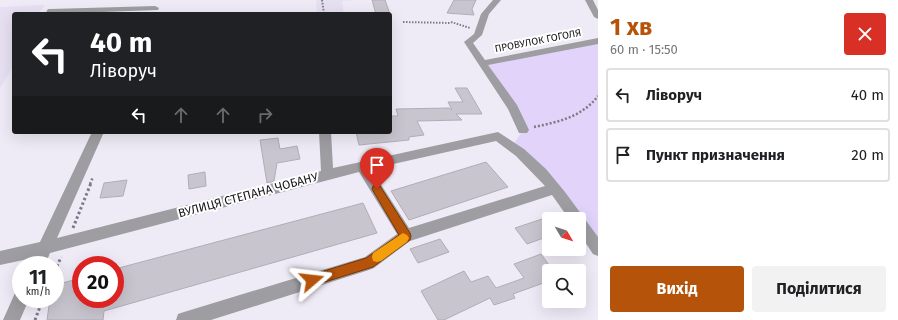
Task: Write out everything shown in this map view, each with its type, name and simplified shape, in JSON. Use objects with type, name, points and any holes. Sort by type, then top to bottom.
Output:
[{"type":"street","points":[[50,12],[153,11],[158,0]]},
{"type":"street","name":"ПРОВУЛОК ГОГОЛЯ","points":[[497,0],[485,14],[478,35],[468,42],[513,108],[523,130]]},
{"type":"street","points":[[589,0],[598,17]]},
{"type":"street","name":"ПРОВУЛОК ГОГОЛЯ","points":[[483,63],[598,41]]},
{"type":"street","points":[[41,256],[97,134]]},
{"type":"street","points":[[324,134],[327,174]]},
{"type":"street","name":"ВУЛИЦЯ СТЕПАНА ЧОБАНУ","points":[[0,258],[44,248],[327,174],[498,136],[513,145],[554,189]]},
{"type":"street","points":[[362,166],[406,236]]},
{"type":"street","points":[[184,320],[369,263],[406,236],[554,189],[572,212]]},
{"type":"street","points":[[586,232],[598,249]]},
{"type":"street","points":[[11,320],[17,308]]},
{"type":"path","points":[[322,0],[324,12]]},
{"type":"path","points":[[403,22],[451,22],[473,29]]},
{"type":"path","points":[[523,130],[565,120],[592,105],[598,96]]},
{"type":"path","points":[[61,256],[94,176]]},
{"type":"path","points":[[34,320],[39,308]]},
{"type":"shaded area","points":[[316,0],[358,0],[342,1],[344,12],[317,12]]},
{"type":"shaded area","points":[[45,5],[40,12],[12,12],[12,68],[0,88],[0,7]]},
{"type":"shaded area","points":[[598,41],[598,243],[586,228],[586,212],[573,212],[513,145],[523,130],[483,63]]},
{"type":"building","points":[[372,0],[385,0],[389,12],[375,12]]},
{"type":"building","points":[[454,0],[476,0],[472,9],[474,15],[447,13]]},
{"type":"building","points":[[455,88],[467,88],[482,114],[456,114],[462,120],[417,121],[424,135],[409,137],[409,140],[359,145],[356,134],[392,134],[392,116],[398,116],[396,109],[449,108],[452,110],[448,102],[463,102]]},
{"type":"building","points":[[278,138],[280,149],[297,146],[300,159],[277,163],[274,181],[267,183],[260,140]]},
{"type":"building","points":[[486,162],[508,187],[409,220],[391,191]]},
{"type":"building","points":[[205,172],[206,186],[189,189],[188,175]]},
{"type":"building","points":[[127,180],[123,196],[100,198],[104,183]]},
{"type":"building","points":[[363,203],[377,233],[124,305],[124,267]]},
{"type":"building","points":[[542,219],[542,239],[527,244],[515,228]]},
{"type":"building","points":[[440,239],[449,252],[418,263],[410,249]]},
{"type":"building","points":[[541,254],[548,264],[542,264],[542,284],[513,294],[515,298],[494,305],[490,298],[444,320],[438,320],[421,291],[464,271],[471,282],[488,276],[496,288],[524,278],[514,264]]},
{"type":"building","points":[[72,280],[72,308],[114,308],[104,311],[103,320],[47,320],[49,308],[64,308],[64,283]]},
{"type":"slow traffic","points":[[377,257],[403,238]]},
{"type":"route","points":[[312,280],[369,263],[406,236],[377,189]]}]
